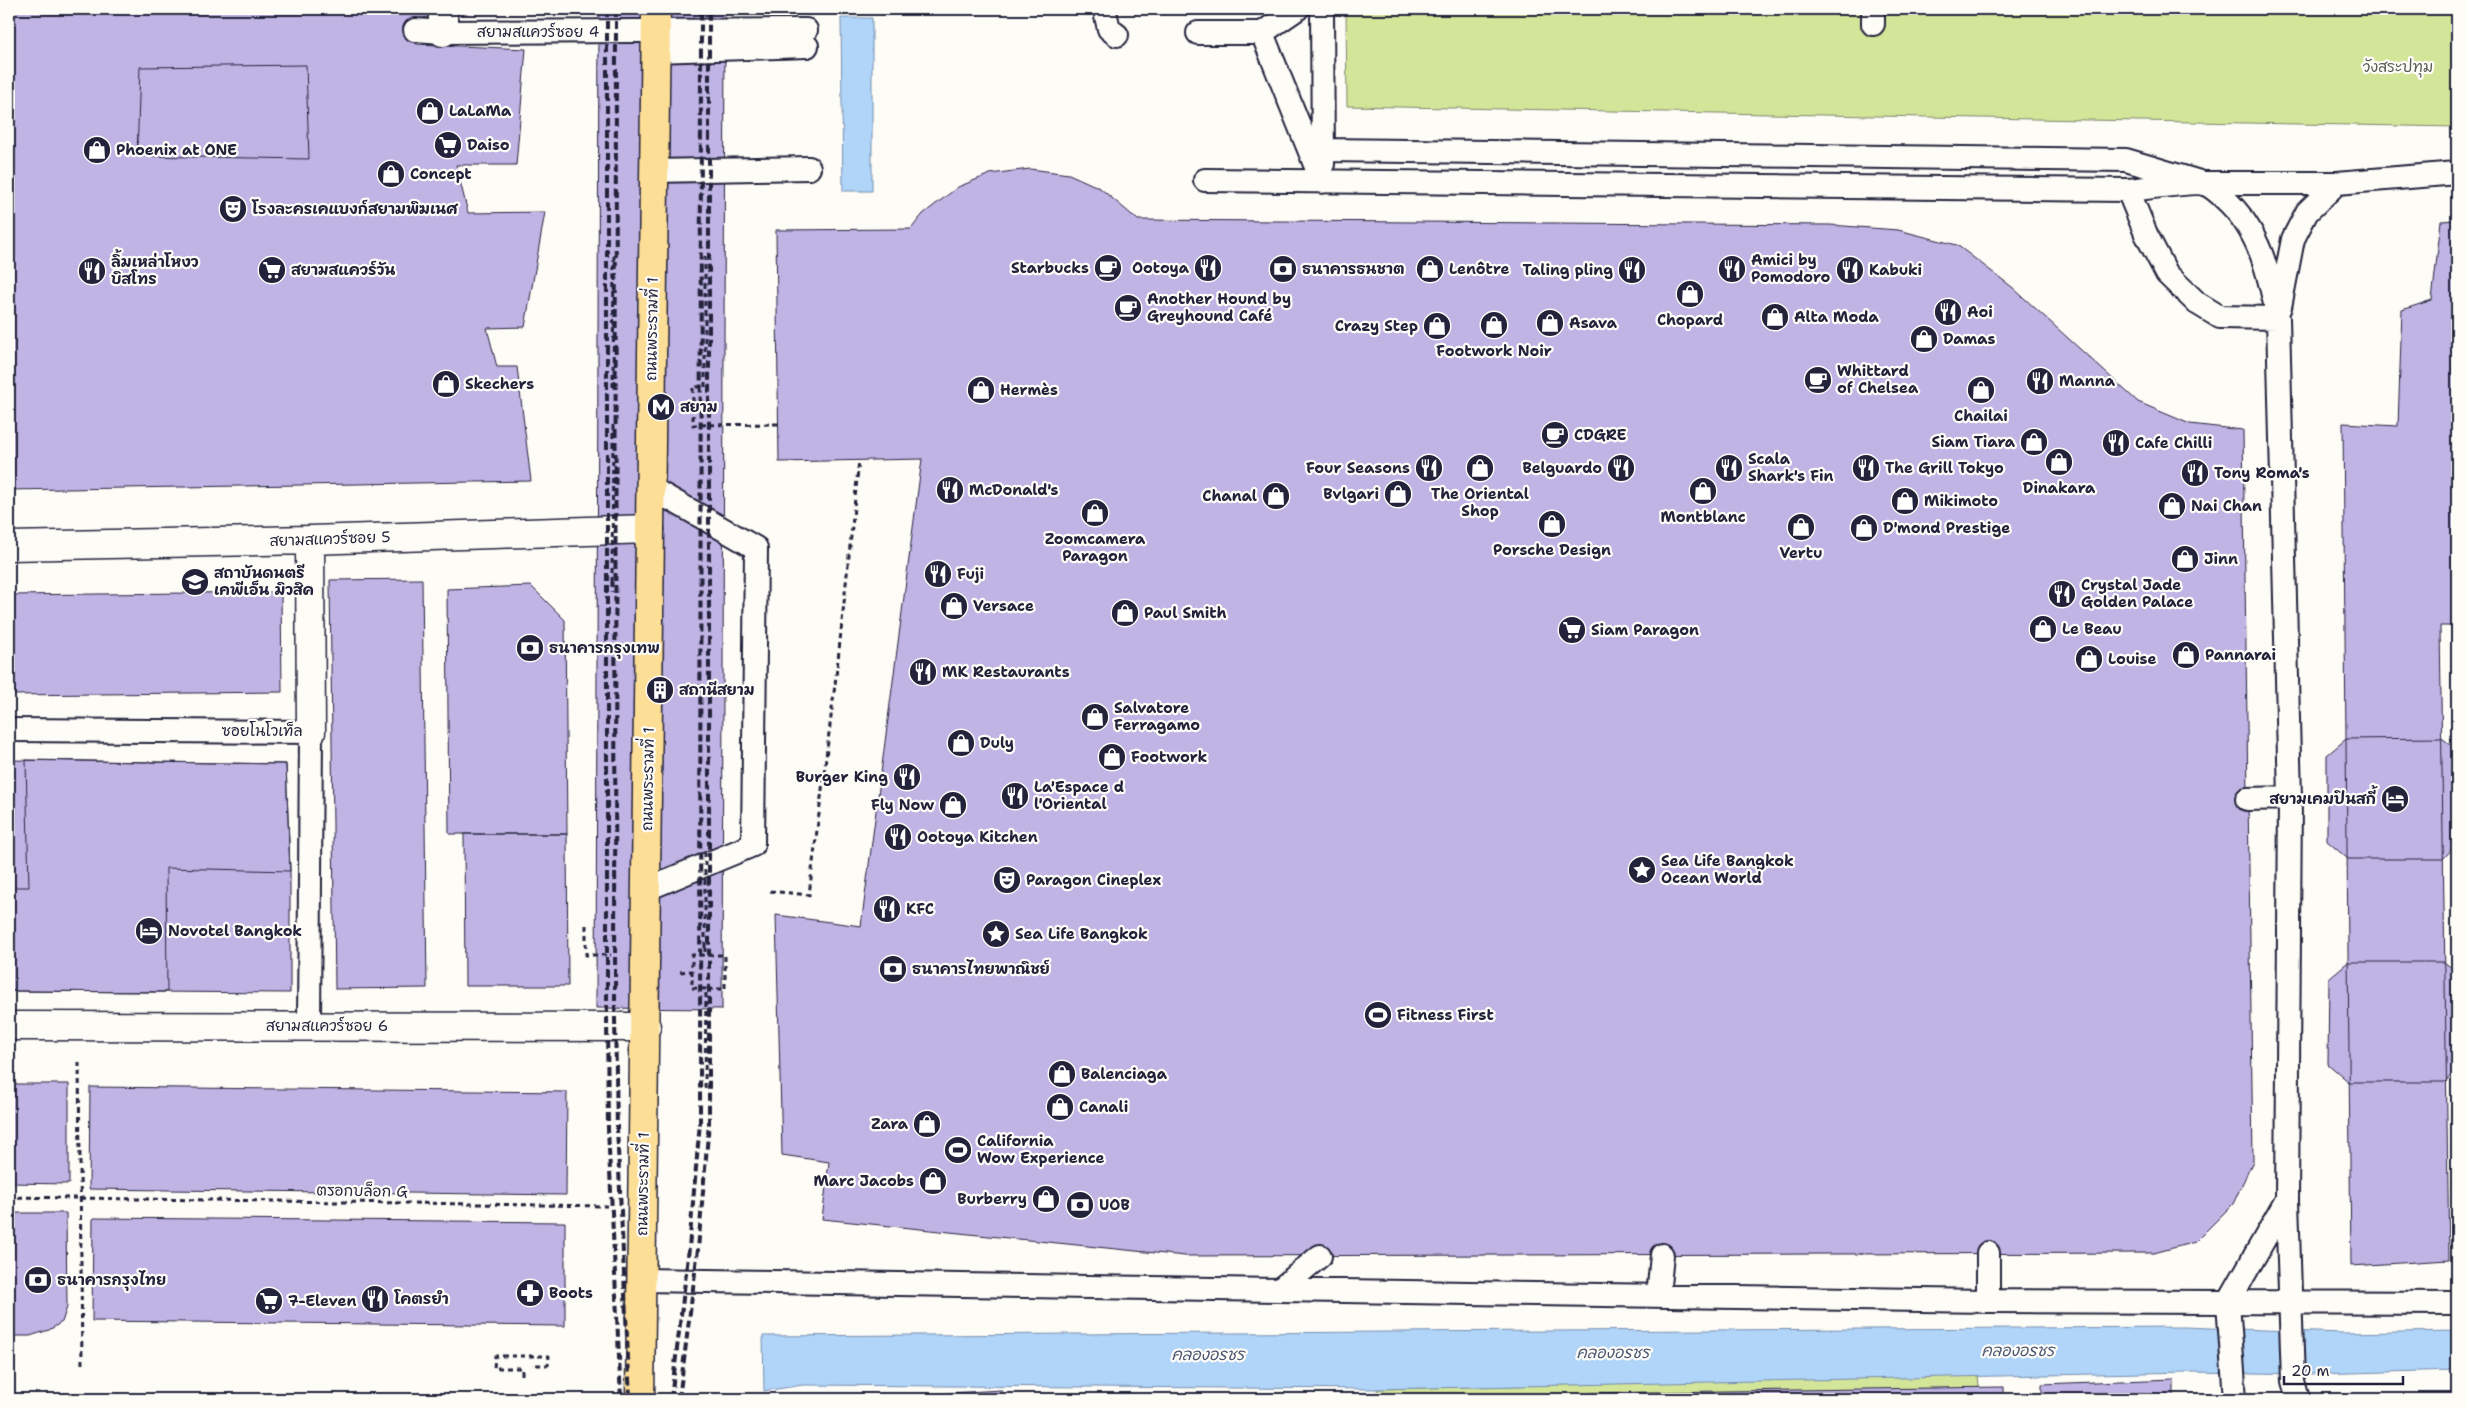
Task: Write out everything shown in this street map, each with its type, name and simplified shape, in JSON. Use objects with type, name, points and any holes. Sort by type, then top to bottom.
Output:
[{"type":"main road","name":"ถนนพระรามที่ 1","points":[[640,1399],[646,1027],[656,31]]},
{"type":"street","name":"สยามสแควร์ซอย 5","points":[[9,546],[310,540],[650,529]]},
{"type":"street","points":[[310,540],[311,732]]},
{"type":"street","name":"สยามสแควร์ซอย 6","points":[[9,1026],[646,1027]]},
{"type":"lane","points":[[1198,32],[1262,33],[1298,9]]},
{"type":"lane","points":[[1322,9],[1324,150],[1322,182]]},
{"type":"lane","points":[[1106,16],[1110,29],[1117,35]]},
{"type":"lane","name":"สยามสแควร์ซอย 4","points":[[415,30],[443,20],[806,38]]},
{"type":"lane","points":[[1262,33],[1322,182]]},
{"type":"lane","points":[[1324,150],[2126,160],[2203,183],[2221,195],[2236,209],[2248,226],[2266,263],[2278,318],[2290,798],[2286,1200],[2290,1327],[2296,1390]]},
{"type":"lane","points":[[654,171],[809,168]]},
{"type":"lane","points":[[1205,180],[2128,190],[2203,183],[2337,183],[2457,173]]},
{"type":"lane","points":[[2278,318],[2293,239],[2307,212],[2337,183]]},
{"type":"lane","points":[[2128,190],[2146,234],[2167,274],[2197,303],[2220,317],[2278,318]]},
{"type":"lane","points":[[647,889],[753,845],[754,825],[756,548],[651,488]]},
{"type":"lane","name":"ซอยโนโวเท็ล","points":[[9,730],[311,732],[309,1026]]},
{"type":"lane","points":[[2247,799],[2290,798]]},
{"type":"lane","points":[[2234,1391],[2228,1303],[2286,1200]]},
{"type":"lane","points":[[1988,1253],[1988,1301]]},
{"type":"lane","points":[[1658,1296],[1662,1255]]},
{"type":"lane","points":[[1279,1290],[1320,1256]]},
{"type":"lane","points":[[642,1280],[1988,1301],[2457,1303]]},
{"type":"path","points":[[613,387],[614,256]]},
{"type":"path","points":[[705,256],[705,387],[693,387],[693,425],[778,424]]},
{"type":"path","points":[[612,582],[613,423]]},
{"type":"path","points":[[770,891],[809,895],[838,660],[859,460]]},
{"type":"path","points":[[705,853],[705,955]]},
{"type":"path","points":[[586,925],[586,955],[596,955]]},
{"type":"path","points":[[692,955],[705,955],[725,955],[725,988],[692,988],[692,955]]},
{"type":"path","points":[[705,1088],[706,989]]},
{"type":"path","points":[[78,1026],[82,1366]]},
{"type":"path","name":"ตรอกบล็อก G","points":[[9,1197],[643,1207]]},
{"type":"path","points":[[522,1375],[522,1368],[494,1368],[495,1356],[549,1356],[548,1364],[532,1365]]},
{"type":"green space","name":"วังสระปทุม","points":[[1346,9],[2457,9],[2457,127],[1347,106]]},
{"type":"green space","points":[[1978,1375],[1980,1399],[1379,1399],[1377,1389]]},
{"type":"water","points":[[841,18],[872,18],[872,191],[843,191]]},
{"type":"water","name":"คลองอรชร","points":[[2184,1327],[2342,1333],[2457,1331],[2457,1370],[2315,1374],[2189,1372],[1377,1389],[803,1385],[764,1391],[763,1336]]},
{"type":"building","name":"สยามสแควร์วัน","points":[[9,9],[434,9],[435,16],[415,19],[416,44],[526,49],[516,165],[456,165],[468,213],[545,212],[525,327],[487,328],[497,367],[517,367],[531,481],[9,490]]},
{"type":"building","name":"สถานีสยาม","points":[[599,9],[725,9],[722,1009],[596,1008]]},
{"type":"building","points":[[306,65],[309,159],[137,156],[140,67]]},
{"type":"building","name":"Siam Paragon","points":[[1030,169],[1069,174],[1100,188],[1138,220],[1830,225],[1898,230],[1957,245],[2012,287],[2138,402],[2190,424],[2243,430],[2253,1161],[2233,1204],[2195,1242],[2154,1253],[1185,1256],[822,1219],[829,1162],[782,1155],[776,915],[861,926],[922,459],[779,462],[776,230],[911,229],[923,214],[958,187],[990,174]]},
{"type":"building","name":"สยามเคมปินสกี้","points":[[2457,220],[2457,626],[2440,626],[2449,1260],[2351,1266],[2343,423],[2398,426],[2402,310],[2432,300],[2441,221]]},
{"type":"building","points":[[422,579],[427,988],[335,989],[330,580]]},
{"type":"building","points":[[531,586],[565,620],[567,834],[449,834],[447,589]]},
{"type":"building","points":[[281,592],[282,692],[9,695],[9,595]]},
{"type":"building","points":[[2442,738],[2457,750],[2457,844],[2443,859],[2348,859],[2327,841],[2327,755],[2346,739]]},
{"type":"building","name":"Novotel Bangkok","points":[[9,760],[286,764],[290,871],[290,993],[9,991]]},
{"type":"building","name":"Novotel Bangkok","points":[[26,760],[286,764],[290,871],[166,868],[167,992],[9,991],[9,887],[29,887]]},
{"type":"building","points":[[464,834],[567,834],[568,986],[465,986]]},
{"type":"building","points":[[2348,962],[2444,962],[2457,972],[2457,1069],[2445,1082],[2349,1082],[2328,1064],[2329,978]]},
{"type":"building","points":[[9,1084],[69,1084],[69,1184],[9,1183]]},
{"type":"building","points":[[90,1087],[567,1092],[566,1195],[89,1189]]},
{"type":"building","name":"ธนาคารกรุงไทย","points":[[9,1213],[66,1213],[67,1307],[62,1322],[49,1330],[30,1336],[9,1336]]},
{"type":"building","points":[[93,1218],[565,1222],[565,1326],[92,1321]]},
{"type":"building","points":[[2174,1379],[2174,1399],[2042,1399],[2042,1384]]},
{"type":"building","points":[[2004,1387],[2004,1399],[1591,1399],[1591,1393]]},
{"type":"building","points":[[1001,1390],[1002,1399],[917,1399],[916,1395]]},
{"type":"railway","points":[[607,9],[608,1129],[621,1399]]},
{"type":"railway","points":[[616,9],[615,1018],[617,1128],[630,1399]]},
{"type":"railway","points":[[671,1399],[689,1248],[700,1122],[701,9]]},
{"type":"railway","points":[[679,1399],[698,1249],[709,1123],[709,9]]},
{"type":"place","name":"LaLaMa","points":[[430,111]]},
{"type":"place","name":"Daiso","points":[[448,145]]},
{"type":"place","name":"Phoenix at ONE","points":[[97,150]]},
{"type":"place","name":"Concept","points":[[391,174]]},
{"type":"place","name":"โรงละครเคแบงก์สยามพิฆเนศ","points":[[233,209]]},
{"type":"place","name":"Starbucks","points":[[1108,268]]},
{"type":"place","name":"Ootoya","points":[[1208,268]]},
{"type":"place","name":"ธนาคารธนชาต","points":[[1283,269]]},
{"type":"place","name":"Lenôtre","points":[[1430,269]]},
{"type":"place","name":"Amici by Pomodoro","points":[[1732,269]]},
{"type":"place","name":"สยามสแควร์วัน","points":[[272,270]]},
{"type":"place","name":"Taling pling","points":[[1632,270]]},
{"type":"place","name":"Kabuki","points":[[1850,270]]},
{"type":"place","name":"ลิ้มเหล่าโหงว บิสโทร","points":[[92,271]]},
{"type":"place","name":"Chopard","points":[[1690,294]]},
{"type":"place","name":"Another Hound by Greyhound Café","points":[[1128,308]]},
{"type":"place","name":"Aoi","points":[[1948,312]]},
{"type":"place","name":"Alta Moda","points":[[1775,317]]},
{"type":"place","name":"Asava","points":[[1550,323]]},
{"type":"place","name":"Footwork Noir","points":[[1494,325]]},
{"type":"place","name":"Crazy Step","points":[[1437,326]]},
{"type":"place","name":"Damas","points":[[1924,339]]},
{"type":"place","name":"Whittard of Chelsea","points":[[1818,380]]},
{"type":"place","name":"Manna","points":[[2040,381]]},
{"type":"place","name":"Skechers","points":[[446,384]]},
{"type":"place","name":"Hermès","points":[[981,390]]},
{"type":"place","name":"Chailai","points":[[1981,390]]},
{"type":"place","name":"สยาม","points":[[661,407]]},
{"type":"place","name":"CDGRE","points":[[1555,435]]},
{"type":"place","name":"Siam Tiara","points":[[2034,442]]},
{"type":"place","name":"Cafe Chilli","points":[[2116,443]]},
{"type":"place","name":"Dinakara","points":[[2059,462]]},
{"type":"place","name":"Four Seasons","points":[[1429,468]]},
{"type":"place","name":"The Oriental Shop","points":[[1480,468]]},
{"type":"place","name":"Belguardo","points":[[1621,468]]},
{"type":"place","name":"Scala Shark's Fin","points":[[1729,468]]},
{"type":"place","name":"The Grill Tokyo","points":[[1866,468]]},
{"type":"place","name":"Tony Roma's","points":[[2195,473]]},
{"type":"place","name":"McDonald's","points":[[950,490]]},
{"type":"place","name":"Montblanc","points":[[1703,491]]},
{"type":"place","name":"Bvlgari","points":[[1398,494]]},
{"type":"place","name":"Chanal","points":[[1276,496]]},
{"type":"place","name":"Mikimoto","points":[[1905,501]]},
{"type":"place","name":"Nai Chan","points":[[2172,506]]},
{"type":"place","name":"Zoomcamera Paragon","points":[[1095,513]]},
{"type":"place","name":"Porsche Design","points":[[1552,524]]},
{"type":"place","name":"Vertu","points":[[1801,527]]},
{"type":"place","name":"D'mond Prestige","points":[[1864,528]]},
{"type":"place","name":"Jinn","points":[[2185,559]]},
{"type":"place","name":"Fuji","points":[[938,574]]},
{"type":"place","name":"สถาบันดนตรี เคพีเอ็น มิวสิค","points":[[195,582]]},
{"type":"place","name":"Crystal Jade Golden Palace","points":[[2062,594]]},
{"type":"place","name":"Versace","points":[[954,606]]},
{"type":"place","name":"Paul Smith","points":[[1125,613]]},
{"type":"place","name":"Le Beau","points":[[2043,629]]},
{"type":"place","name":"Siam Paragon","points":[[1572,630]]},
{"type":"place","name":"ธนาคารกรุงเทพ","points":[[530,648]]},
{"type":"place","name":"Pannarai","points":[[2186,655]]},
{"type":"place","name":"Louise","points":[[2089,659]]},
{"type":"place","name":"MK Restaurants","points":[[923,672]]},
{"type":"place","name":"สถานีสยาม","points":[[660,690]]},
{"type":"place","name":"Salvatore Ferragamo","points":[[1095,717]]},
{"type":"place","name":"Duly","points":[[961,743]]},
{"type":"place","name":"Footwork","points":[[1112,757]]},
{"type":"place","name":"Burger King","points":[[907,777]]},
{"type":"place","name":"La'Espace d l'Oriental","points":[[1015,796]]},
{"type":"place","name":"สยามเคมปินสกี้","points":[[2395,799]]},
{"type":"place","name":"Fly Now","points":[[953,805]]},
{"type":"place","name":"Ootoya Kitchen","points":[[898,837]]},
{"type":"place","name":"Sea Life Bangkok Ocean World","points":[[1642,870]]},
{"type":"place","name":"Paragon Cineplex","points":[[1007,880]]},
{"type":"place","name":"KFC","points":[[887,909]]},
{"type":"place","name":"Novotel Bangkok","points":[[149,931]]},
{"type":"place","name":"Sea Life Bangkok","points":[[996,934]]},
{"type":"place","name":"ธนาคารไทยพาณิชย์","points":[[893,969]]},
{"type":"place","name":"Fitness First","points":[[1378,1015]]},
{"type":"place","name":"Balenciaga","points":[[1062,1074]]},
{"type":"place","name":"Canali","points":[[1060,1107]]},
{"type":"place","name":"Zara","points":[[927,1124]]},
{"type":"place","name":"California Wow Experience","points":[[958,1150]]},
{"type":"place","name":"Marc Jacobs","points":[[933,1181]]},
{"type":"place","name":"Burberry","points":[[1046,1199]]},
{"type":"place","name":"UOB","points":[[1080,1205]]},
{"type":"place","name":"ธนาคารกรุงไทย","points":[[38,1280]]},
{"type":"place","name":"Boots","points":[[530,1293]]},
{"type":"place","name":"โคตรยำ","points":[[375,1299]]},
{"type":"place","name":"7-Eleven","points":[[269,1301]]}]
